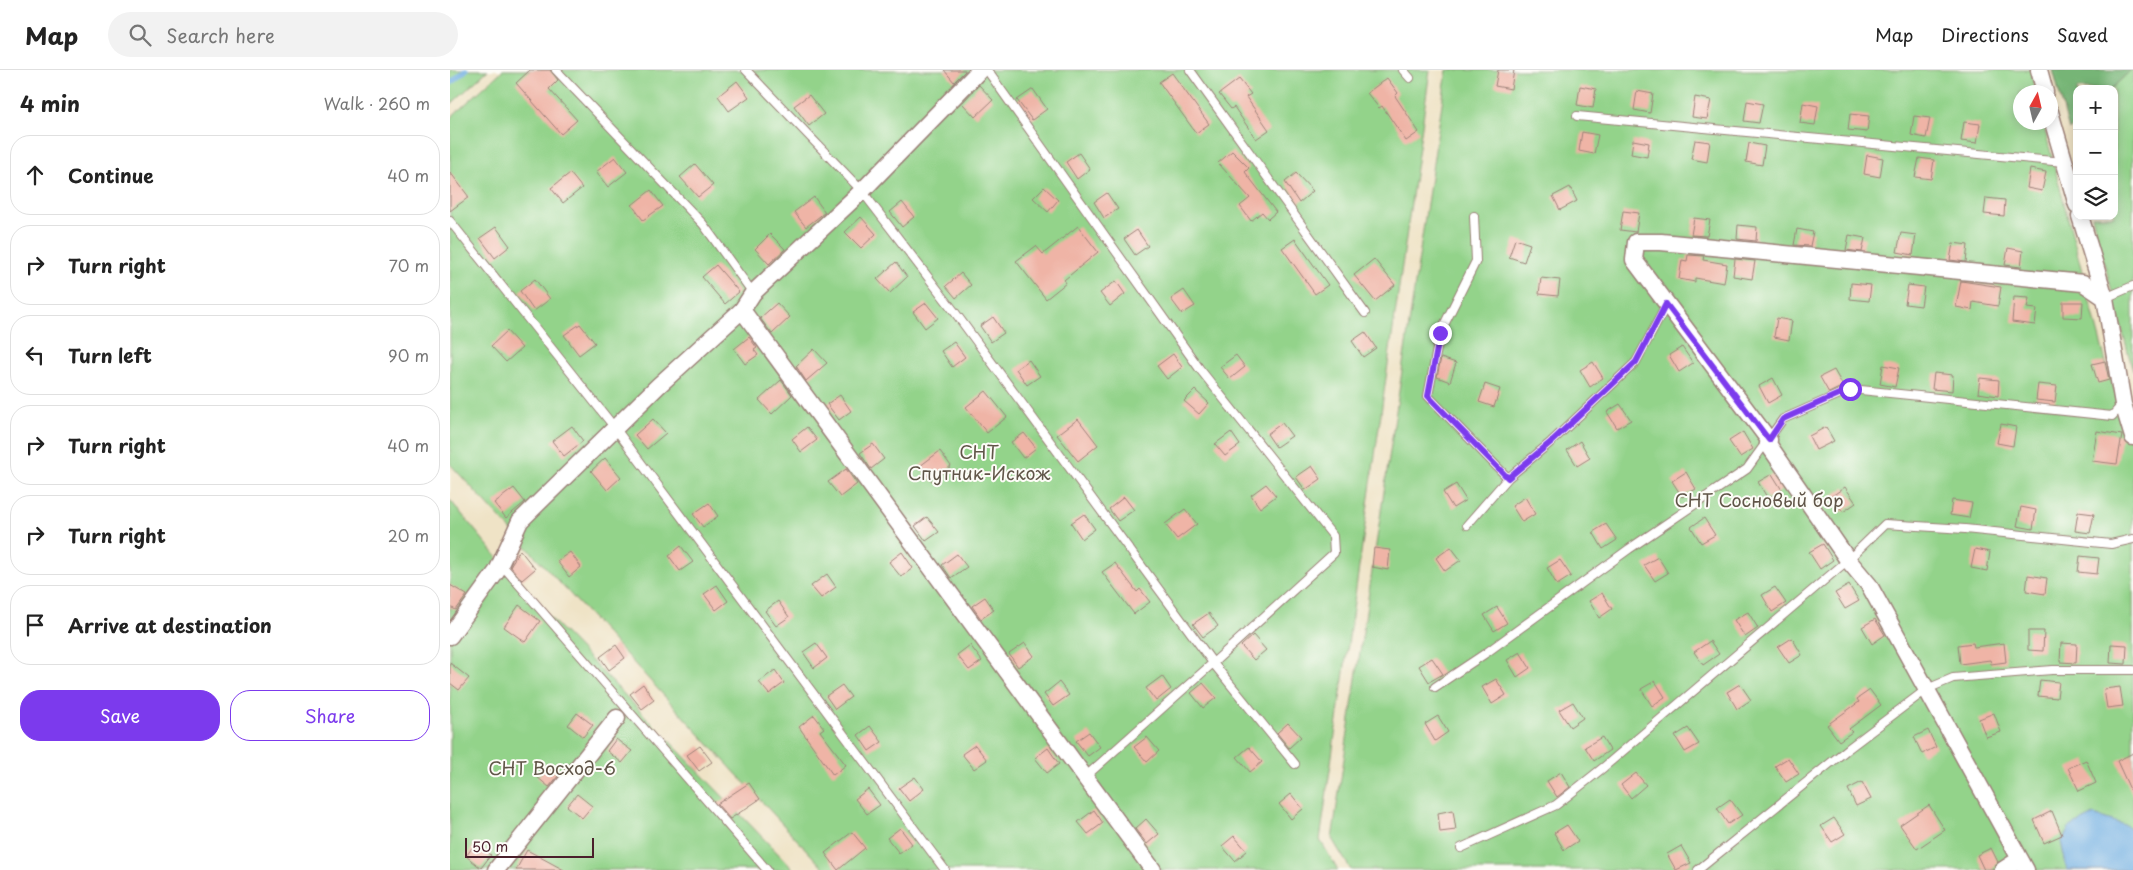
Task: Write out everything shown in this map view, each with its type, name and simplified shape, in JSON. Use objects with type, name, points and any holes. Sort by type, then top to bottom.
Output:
[{"type":"street","points":[[450,636],[498,567],[520,521],[615,428],[742,310],[754,293],[862,192],[980,70]]},
{"type":"street","points":[[2039,70],[2043,85]]},
{"type":"street","points":[[2055,130],[2073,192]]},
{"type":"street","points":[[2081,220],[2105,298],[2133,437]]},
{"type":"street","points":[[2003,870],[2023,865],[1928,689],[1869,585],[1848,560],[1768,444],[1769,440],[1634,260],[1636,242],[1661,242],[2083,283],[2105,298]]},
{"type":"street","points":[[742,310],[1153,870]]},
{"type":"street","points":[[496,870],[617,718]]},
{"type":"lane","points":[[556,70],[703,224],[754,293]]},
{"type":"lane","points":[[746,70],[862,192],[954,310],[1213,663],[1295,764]]},
{"type":"lane","points":[[987,70],[1199,368],[1333,536],[1334,553],[1085,777]]},
{"type":"lane","points":[[1190,70],[1365,314]]},
{"type":"lane","points":[[1403,70],[1410,78]]},
{"type":"lane","points":[[1577,116],[2064,162]]},
{"type":"lane","points":[[1474,216],[1476,261],[1440,333],[1428,396],[1508,478]]},
{"type":"lane","points":[[450,221],[615,428],[945,870]]},
{"type":"lane","points":[[2105,298],[2133,286]]},
{"type":"lane","points":[[1467,525],[1508,478],[1551,442],[1636,362],[1666,304]]},
{"type":"lane","points":[[1436,686],[1486,653],[1629,549],[1747,469],[1783,419],[1850,389],[2112,416],[2128,405]]},
{"type":"lane","points":[[1461,848],[1556,805],[1604,767],[1848,560],[1885,524],[1965,529],[2111,544],[2133,539]]},
{"type":"lane","points":[[498,567],[767,870]]},
{"type":"lane","points":[[1698,870],[1849,748],[1928,689],[1953,678],[2052,670],[2133,670]]},
{"type":"green space","points":[[450,70],[488,70],[450,105]]},
{"type":"green space","name":"СНТ Спутник-Искож","points":[[503,70],[1430,70],[1320,840],[1338,870],[825,870],[450,464],[450,118]]},
{"type":"green space","name":"СНТ Сосновый бор","points":[[1447,70],[2030,70],[2034,85],[2013,85],[2013,130],[2045,130],[2109,374],[2133,445],[2133,870],[1351,870],[1332,839]]},
{"type":"green space","points":[[2053,70],[2131,70],[2115,85],[2073,85],[2073,126],[2069,130]]},
{"type":"green space","points":[[2133,70],[2133,371],[2093,220],[2118,220],[2118,85],[2115,85]]},
{"type":"green space","name":"СНТ Восход-6","points":[[450,500],[532,599],[794,870],[450,870]]},
{"type":"water","points":[[2094,815],[2128,826],[2133,831],[2133,870],[2067,870],[2061,842],[2070,827]]},
{"type":"building","points":[[530,70],[550,70],[558,80],[549,89],[577,120],[561,134],[516,83]]},
{"type":"building","points":[[944,70],[965,70],[965,71],[954,82]]},
{"type":"building","points":[[1498,70],[1514,70],[1511,89],[1495,86]]},
{"type":"building","points":[[1172,73],[1209,124],[1196,133],[1159,82]]},
{"type":"building","points":[[1387,78],[1398,93],[1395,96],[1419,132],[1406,141],[1382,106],[1379,108],[1367,93]]},
{"type":"building","points":[[1239,79],[1251,94],[1246,97],[1269,130],[1256,139],[1234,107],[1231,109],[1219,94]]},
{"type":"building","points":[[737,81],[749,97],[729,111],[718,96]]},
{"type":"building","points":[[979,85],[993,100],[975,117],[962,103]]},
{"type":"building","points":[[1580,86],[1596,89],[1593,108],[1577,105]]},
{"type":"building","points":[[1033,89],[1047,109],[1032,120],[1017,100]]},
{"type":"building","points":[[1637,91],[1653,94],[1650,113],[1634,110]]},
{"type":"building","points":[[809,95],[824,114],[809,126],[794,106]]},
{"type":"building","points":[[1695,97],[1711,100],[1707,119],[1692,117]]},
{"type":"building","points":[[1747,101],[1763,104],[1759,123],[1744,121]]},
{"type":"building","points":[[1803,103],[1818,106],[1815,125],[1800,123]]},
{"type":"building","points":[[1850,114],[1869,116],[1867,132],[1848,130]]},
{"type":"building","points":[[1914,116],[1930,118],[1926,138],[1911,135]]},
{"type":"building","points":[[1964,122],[1980,124],[1977,143],[1961,141]]},
{"type":"building","points":[[1582,132],[1598,135],[1594,154],[1579,151]]},
{"type":"building","points":[[1633,140],[1649,143],[1647,157],[1631,154]]},
{"type":"building","points":[[1695,140],[1710,142],[1707,162],[1691,159]]},
{"type":"building","points":[[1749,143],[1765,146],[1762,165],[1746,162]]},
{"type":"building","points":[[1232,151],[1249,168],[1245,172],[1276,212],[1268,219],[1262,212],[1251,221],[1240,206],[1250,198],[1218,163]]},
{"type":"building","points":[[1079,153],[1090,169],[1077,179],[1066,162]]},
{"type":"building","points":[[1867,155],[1883,158],[1880,177],[1864,174]]},
{"type":"building","points":[[615,157],[627,172],[608,187],[596,172]]},
{"type":"building","points":[[1919,158],[1934,160],[1931,179],[1915,177]]},
{"type":"building","points":[[695,164],[713,185],[698,197],[680,177]]},
{"type":"building","points":[[2030,169],[2046,172],[2042,191],[2027,188]]},
{"type":"building","points":[[450,172],[469,197],[450,211]]},
{"type":"building","points":[[570,173],[582,188],[563,203],[551,188]]},
{"type":"building","points":[[1296,173],[1313,191],[1299,203],[1285,182]]},
{"type":"building","points":[[1044,187],[1058,200],[1048,212],[1033,198]]},
{"type":"building","points":[[1570,187],[1577,201],[1560,210],[1553,196]]},
{"type":"building","points":[[651,190],[663,206],[643,220],[632,205]]},
{"type":"building","points":[[1107,193],[1118,209],[1104,218],[1094,202]]},
{"type":"building","points":[[814,197],[825,212],[806,227],[794,212]]},
{"type":"building","points":[[1986,198],[2005,200],[2004,216],[1984,214]]},
{"type":"building","points":[[902,202],[914,217],[902,227],[890,212]]},
{"type":"building","points":[[1623,211],[1639,213],[1636,232],[1620,230]]},
{"type":"building","points":[[861,217],[876,234],[861,248],[845,232]]},
{"type":"building","points":[[1694,218],[1710,220],[1707,236],[1691,235]]},
{"type":"building","points":[[1738,225],[1757,227],[1756,241],[1737,239]]},
{"type":"building","points":[[1078,226],[1098,252],[1064,280],[1066,283],[1046,299],[1016,261],[1036,246],[1043,254]]},
{"type":"building","points":[[496,227],[510,246],[495,258],[480,238]]},
{"type":"building","points":[[1797,229],[1813,232],[1810,246],[1794,245]]},
{"type":"building","points":[[1137,230],[1148,246],[1135,255],[1124,239]]},
{"type":"building","points":[[1901,233],[1916,235],[1913,255],[1897,252]]},
{"type":"building","points":[[770,234],[785,249],[769,264],[755,249]]},
{"type":"building","points":[[1849,235],[1865,238],[1862,252],[1846,250]]},
{"type":"building","points":[[1295,239],[1328,285],[1315,294],[1282,248]]},
{"type":"building","points":[[1515,239],[1530,244],[1524,262],[1509,257]]},
{"type":"building","points":[[1953,243],[1968,245],[1966,262],[1950,260]]},
{"type":"building","points":[[2008,248],[2023,251],[2021,267],[2005,265]]},
{"type":"building","points":[[1688,255],[1704,256],[1703,260],[1727,264],[1724,283],[1695,278],[1695,282],[1679,279],[1682,260],[1687,261]]},
{"type":"building","points":[[1374,259],[1395,285],[1375,301],[1354,275]]},
{"type":"building","points":[[1735,259],[1755,261],[1752,279],[1733,276]]},
{"type":"building","points":[[896,262],[907,277],[890,293],[877,279]]},
{"type":"building","points":[[716,265],[739,292],[725,304],[702,277]]},
{"type":"building","points":[[961,273],[971,285],[956,298],[946,286]]},
{"type":"building","points":[[1541,278],[1560,280],[1558,296],[1539,294]]},
{"type":"building","points":[[535,279],[550,299],[534,311],[520,291]]},
{"type":"building","points":[[1116,281],[1125,294],[1110,306],[1100,293]]},
{"type":"building","points":[[1961,281],[2001,287],[1998,306],[1973,302],[1972,310],[1956,307]]},
{"type":"building","points":[[1851,283],[1871,285],[1869,301],[1850,299]]},
{"type":"building","points":[[1908,285],[1924,287],[1921,306],[1905,304]]},
{"type":"building","points":[[1184,290],[1195,306],[1182,314],[1171,299]]},
{"type":"building","points":[[2014,297],[2029,298],[2027,308],[2037,309],[2035,325],[2012,322]]},
{"type":"building","points":[[2063,302],[2083,302],[2082,318],[2063,317]]},
{"type":"building","points":[[777,303],[790,317],[772,334],[760,318]]},
{"type":"building","points":[[926,303],[938,318],[925,328],[913,312]]},
{"type":"building","points":[[993,317],[1004,333],[991,342],[980,326]]},
{"type":"building","points":[[1777,318],[1792,321],[1789,340],[1774,337]]},
{"type":"building","points":[[580,324],[595,343],[579,355],[564,335]]},
{"type":"building","points":[[507,331],[522,348],[506,362],[491,346]]},
{"type":"building","points":[[1365,332],[1376,348],[1363,357],[1352,341]]},
{"type":"building","points":[[749,337],[757,348],[754,350],[758,355],[745,364],[734,349]]},
{"type":"building","points":[[954,342],[965,357],[952,367],[941,351]]},
{"type":"building","points":[[1682,347],[1693,363],[1679,372],[1669,355]]},
{"type":"building","points":[[814,349],[827,363],[806,381],[796,366]]},
{"type":"building","points":[[1173,354],[1182,367],[1167,379],[1157,366]]},
{"type":"building","points":[[1236,355],[1245,367],[1230,379],[1220,367]]},
{"type":"building","points":[[1441,358],[1456,363],[1450,382],[1437,377]]},
{"type":"building","points":[[1029,360],[1040,376],[1027,385],[1016,369]]},
{"type":"building","points":[[2105,361],[2109,380],[2098,383],[2092,364]]},
{"type":"building","points":[[1593,362],[1603,378],[1590,387],[1580,370]]},
{"type":"building","points":[[1883,365],[1899,368],[1895,387],[1880,384]]},
{"type":"building","points":[[1834,370],[1843,386],[1829,393],[1820,377]]},
{"type":"building","points":[[1934,373],[1953,375],[1952,391],[1932,389]]},
{"type":"building","points":[[1773,378],[1782,395],[1768,403],[1759,386]]},
{"type":"building","points":[[1980,378],[1999,380],[1998,396],[1978,393]]},
{"type":"building","points":[[781,380],[792,395],[772,414],[759,400]]},
{"type":"building","points":[[1485,384],[1500,389],[1494,407],[1479,402]]},
{"type":"building","points":[[2038,384],[2057,386],[2055,402],[2036,400]]},
{"type":"building","points":[[1195,390],[1209,403],[1199,414],[1184,401]]},
{"type":"building","points":[[986,391],[1007,417],[987,433],[966,407]]},
{"type":"building","points":[[840,395],[851,411],[839,420],[827,404]]},
{"type":"building","points":[[1620,404],[1631,420],[1617,428],[1607,412]]},
{"type":"building","points":[[653,419],[666,433],[647,449],[635,435]]},
{"type":"building","points":[[1078,419],[1098,445],[1078,461],[1057,435]]},
{"type":"building","points":[[1282,423],[1292,436],[1276,447],[1267,434]]},
{"type":"building","points":[[2001,424],[2016,427],[2013,446],[1997,443]]},
{"type":"building","points":[[572,426],[583,441],[564,456],[552,441]]},
{"type":"building","points":[[807,427],[817,440],[801,452],[792,439]]},
{"type":"building","points":[[1826,427],[1834,441],[1816,450],[1809,436]]},
{"type":"building","points":[[2097,431],[2122,435],[2117,464],[2092,461]]},
{"type":"building","points":[[1231,432],[1240,445],[1225,456],[1215,444]]},
{"type":"building","points":[[1743,432],[1753,449],[1740,457],[1729,441]]},
{"type":"building","points":[[1024,433],[1036,448],[1023,458],[1011,442]]},
{"type":"building","points":[[1580,441],[1590,458],[1577,466],[1567,450]]},
{"type":"building","points":[[873,444],[884,459],[871,469],[860,453]]},
{"type":"building","points":[[940,451],[951,466],[932,481],[920,466]]},
{"type":"building","points":[[605,458],[621,477],[607,490],[591,471]]},
{"type":"building","points":[[1312,466],[1321,479],[1305,490],[1296,477]]},
{"type":"building","points":[[846,469],[857,484],[840,497],[828,482]]},
{"type":"building","points":[[1686,472],[1696,489],[1682,497],[1672,481]]},
{"type":"building","points":[[1772,474],[1782,490],[1768,499],[1758,482]]},
{"type":"building","points":[[1266,484],[1276,496],[1260,508],[1251,495]]},
{"type":"building","points":[[1456,484],[1466,500],[1453,508],[1443,492]]},
{"type":"building","points":[[1845,487],[1856,503],[1843,512],[1832,496]]},
{"type":"building","points":[[514,488],[525,502],[506,518],[494,503]]},
{"type":"building","points":[[1124,497],[1134,510],[1118,521],[1109,509]]},
{"type":"building","points":[[1525,497],[1535,514],[1522,522],[1512,506]]},
{"type":"building","points":[[1952,500],[1972,503],[1969,518],[1950,515]]},
{"type":"building","points":[[709,503],[718,516],[703,527],[693,514]]},
{"type":"building","points":[[2021,507],[2036,510],[2033,529],[2017,526]]},
{"type":"building","points":[[1185,509],[1197,524],[1177,539],[1165,524]]},
{"type":"building","points":[[2078,512],[2094,514],[2090,533],[2075,531]]},
{"type":"building","points":[[1084,514],[1095,529],[1082,539],[1071,523]]},
{"type":"building","points":[[927,517],[939,532],[926,541],[915,526]]},
{"type":"building","points":[[1704,518],[1715,535],[1701,543],[1691,527]]},
{"type":"building","points":[[1606,524],[1617,540],[1603,549],[1593,532]]},
{"type":"building","points":[[1823,544],[1833,560],[1820,569],[1809,552]]},
{"type":"building","points":[[681,546],[693,562],[680,571],[669,556]]},
{"type":"building","points":[[1451,547],[1461,560],[1445,571],[1436,558]]},
{"type":"building","points":[[1374,548],[1390,550],[1388,570],[1372,567]]},
{"type":"building","points":[[1975,549],[1990,552],[1987,571],[1971,568]]},
{"type":"building","points":[[520,550],[535,569],[522,580],[510,566]]},
{"type":"building","points":[[570,552],[581,567],[569,577],[557,561]]},
{"type":"building","points":[[902,552],[913,568],[901,577],[889,562]]},
{"type":"building","points":[[957,554],[967,567],[951,578],[942,565]]},
{"type":"building","points":[[2080,556],[2099,558],[2097,574],[2078,572]]},
{"type":"building","points":[[1658,557],[1668,573],[1655,581],[1644,565]]},
{"type":"building","points":[[1560,560],[1571,576],[1557,585],[1547,568]]},
{"type":"building","points":[[1115,563],[1137,592],[1140,589],[1150,602],[1134,614],[1102,572]]},
{"type":"building","points":[[827,574],[836,587],[821,598],[811,586]]},
{"type":"building","points":[[2028,575],[2047,578],[2045,594],[2026,591]]},
{"type":"building","points":[[450,585],[467,595],[456,610],[450,607]]},
{"type":"building","points":[[717,585],[728,601],[716,610],[704,594]]},
{"type":"building","points":[[1849,585],[1859,601],[1845,609],[1835,593]]},
{"type":"building","points":[[1775,587],[1786,603],[1772,612],[1762,595]]},
{"type":"building","points":[[1602,593],[1612,609],[1599,618],[1589,601]]},
{"type":"building","points":[[985,597],[994,610],[981,619],[972,606]]},
{"type":"building","points":[[778,601],[789,617],[776,626],[765,611]]},
{"type":"building","points":[[519,605],[540,621],[525,642],[504,627]]},
{"type":"building","points":[[1497,607],[1507,623],[1494,631],[1484,615]]},
{"type":"building","points":[[1748,612],[1758,628],[1745,637],[1734,620]]},
{"type":"building","points":[[1209,613],[1218,626],[1203,637],[1193,624]]},
{"type":"building","points":[[1875,619],[1885,635],[1872,644],[1862,627]]},
{"type":"building","points":[[2028,631],[2044,631],[2043,651],[2028,650]]},
{"type":"building","points":[[1253,635],[1266,650],[1254,660],[1241,646]]},
{"type":"building","points":[[1792,638],[1802,655],[1789,663],[1778,647]]},
{"type":"building","points":[[1710,641],[1719,654],[1703,665],[1694,652]]},
{"type":"building","points":[[816,643],[827,658],[814,668],[803,652]]},
{"type":"building","points":[[1025,643],[1034,656],[1018,667],[1009,654]]},
{"type":"building","points":[[1973,643],[1974,647],[2004,643],[2006,662],[1991,664],[1990,660],[1960,664],[1958,645]]},
{"type":"building","points":[[2061,643],[2077,644],[2076,663],[2060,662]]},
{"type":"building","points":[[2111,644],[2127,645],[2126,664],[2110,663]]},
{"type":"building","points":[[616,645],[625,658],[609,670],[600,657]]},
{"type":"building","points":[[970,645],[982,661],[969,670],[957,655]]},
{"type":"building","points":[[1520,652],[1530,668],[1517,677],[1507,660]]},
{"type":"building","points":[[1432,658],[1443,674],[1429,682],[1419,666]]},
{"type":"building","points":[[450,663],[469,678],[459,690],[450,683]]},
{"type":"building","points":[[775,670],[784,683],[769,694],[759,682]]},
{"type":"building","points":[[1162,676],[1171,689],[1156,701],[1146,688]]},
{"type":"building","points":[[1496,679],[1506,695],[1492,704],[1482,687]]},
{"type":"building","points":[[2040,680],[2059,682],[2057,698],[2038,696]]},
{"type":"building","points":[[1655,681],[1665,697],[1652,706],[1641,689]]},
{"type":"building","points":[[1059,682],[1069,695],[1053,706],[1044,694]]},
{"type":"building","points":[[1203,683],[1216,698],[1203,708],[1191,693]]},
{"type":"building","points":[[643,684],[654,700],[642,709],[630,694]]},
{"type":"building","points":[[1740,684],[1751,700],[1737,709],[1727,692]]},
{"type":"building","points":[[842,685],[851,697],[835,709],[826,696]]},
{"type":"building","points":[[2120,687],[2123,706],[2107,708],[2104,689]]},
{"type":"building","points":[[1870,690],[1881,705],[1849,729],[1852,732],[1839,741],[1827,725],[1859,702],[1857,699]]},
{"type":"building","points":[[1573,702],[1583,718],[1570,727],[1559,710]]},
{"type":"building","points":[[577,713],[593,725],[583,737],[568,725]]},
{"type":"building","points":[[1994,713],[2001,732],[1986,737],[1979,719]]},
{"type":"building","points":[[814,715],[824,728],[820,731],[846,765],[833,775],[799,727]]},
{"type":"building","points":[[1438,716],[1448,732],[1435,741],[1425,724]]},
{"type":"building","points":[[1288,723],[1301,737],[1289,748],[1277,733]]},
{"type":"building","points":[[870,726],[882,742],[869,751],[858,735]]},
{"type":"building","points":[[1688,728],[1699,744],[1685,752],[1675,736]]},
{"type":"building","points":[[1928,730],[1936,747],[1922,754],[1914,737]]},
{"type":"building","points":[[1089,732],[1100,747],[1088,756],[1076,741]]},
{"type":"building","points":[[1147,737],[1159,751],[1147,762],[1134,747]]},
{"type":"building","points":[[1602,737],[1610,750],[1594,761],[1585,747]]},
{"type":"building","points":[[616,739],[632,751],[622,763],[607,751]]},
{"type":"building","points":[[975,745],[987,760],[974,769],[962,754]]},
{"type":"building","points":[[700,746],[712,762],[699,771],[687,755]]},
{"type":"building","points":[[1249,747],[1262,762],[1250,772],[1237,757]]},
{"type":"building","points":[[1048,748],[1059,764],[1047,773],[1035,758]]},
{"type":"building","points":[[2133,753],[2133,796],[2117,761]]},
{"type":"building","points":[[1788,758],[1799,774],[1786,782],[1775,766]]},
{"type":"building","points":[[2086,760],[2096,783],[2079,791],[2068,768]]},
{"type":"building","points":[[547,765],[559,775],[549,787],[537,777]]},
{"type":"building","points":[[1561,772],[1570,787],[1557,797],[1547,781]]},
{"type":"building","points":[[1636,773],[1646,785],[1631,798],[1621,785]]},
{"type":"building","points":[[915,777],[924,789],[909,801],[899,788]]},
{"type":"building","points":[[1862,782],[1871,799],[1856,806],[1848,789]]},
{"type":"building","points":[[749,783],[760,799],[730,819],[717,804]]},
{"type":"building","points":[[868,789],[880,805],[867,814],[855,799]]},
{"type":"building","points":[[577,794],[592,806],[582,818],[567,806]]},
{"type":"building","points":[[1291,794],[1303,809],[1291,819],[1279,804]]},
{"type":"building","points":[[1730,799],[1742,815],[1728,824],[1717,808]]},
{"type":"building","points":[[1929,805],[1945,830],[1917,849],[1900,825]]},
{"type":"building","points":[[1094,810],[1103,823],[1088,834],[1078,822]]},
{"type":"building","points":[[1453,810],[1456,830],[1440,832],[1438,813]]},
{"type":"building","points":[[2052,811],[2062,835],[2044,843],[2034,820]]},
{"type":"building","points":[[1834,818],[1845,834],[1832,842],[1821,826]]},
{"type":"building","points":[[1146,819],[1159,834],[1147,844],[1135,829]]},
{"type":"building","points":[[1567,825],[1578,841],[1564,850],[1554,833]]},
{"type":"building","points":[[900,828],[912,844],[899,853],[887,838]]},
{"type":"building","points":[[852,832],[865,848],[838,870],[825,853]]},
{"type":"building","points":[[1234,836],[1247,851],[1235,861],[1222,846]]},
{"type":"building","points":[[476,843],[491,855],[481,868],[466,856]]},
{"type":"building","points":[[1681,846],[1691,863],[1676,870],[1667,854]]},
{"type":"building","points":[[1991,848],[1998,862],[1993,869],[1984,870],[1977,855]]},
{"type":"building","points":[[527,850],[564,870],[516,870]]},
{"type":"waterway","points":[[450,84],[466,70]]},
{"type":"route","points":[[1440,333],[1428,396],[1508,478],[1551,442],[1636,362],[1666,304],[1769,440],[1783,419],[1850,389]]}]
